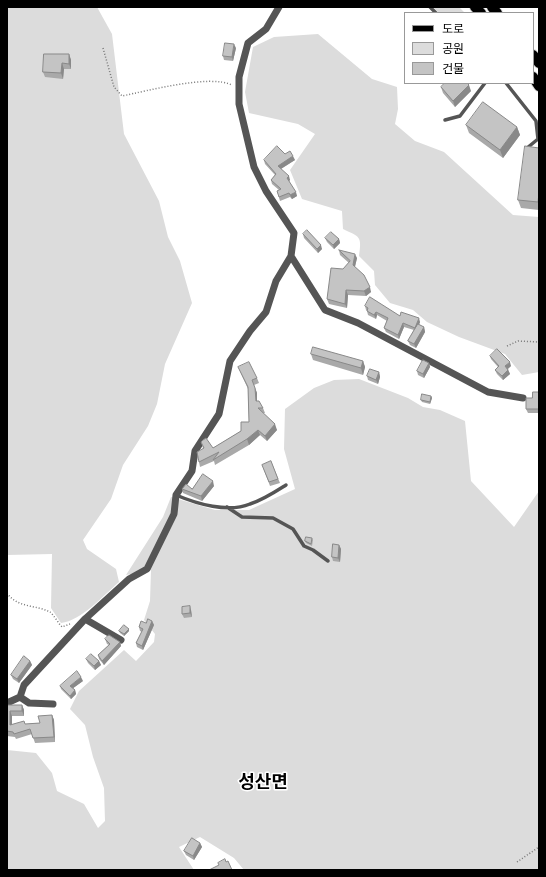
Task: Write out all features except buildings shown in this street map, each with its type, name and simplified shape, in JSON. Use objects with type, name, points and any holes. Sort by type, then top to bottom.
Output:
[{"type":"street","points":[[7,703],[20,697],[24,685],[85,619],[130,579],[147,569],[174,514],[176,495],[192,471],[196,451],[219,414],[230,361],[250,331],[266,312],[276,281],[290,256],[294,233],[266,191],[254,167],[239,104],[239,77],[248,43],[266,29],[280,7]]},
{"type":"street","points":[[290,256],[325,310],[358,323],[488,392],[523,398]]},
{"type":"street","points":[[85,619],[121,640]]},
{"type":"street","points":[[20,697],[29,703],[53,704]]},
{"type":"lane","points":[[445,120],[460,116],[484,84]]},
{"type":"lane","points":[[507,84],[536,121],[538,139],[527,148]]},
{"type":"lane","points":[[176,495],[189,500],[227,507],[249,505],[286,486]]},
{"type":"lane","points":[[227,507],[242,518],[273,518],[293,529],[304,546],[313,550],[328,561]]},
{"type":"path","points":[[103,48],[114,87],[122,96],[194,83],[225,82],[239,89]]},
{"type":"path","points":[[507,346],[518,341],[539,342]]},
{"type":"path","points":[[7,593],[10,597],[28,606],[51,613],[62,627],[85,619]]},
{"type":"path","points":[[517,862],[539,847]]},
{"type":"green space","points":[[7,7],[97,7],[112,34],[124,134],[159,201],[168,237],[180,261],[192,303],[165,364],[157,404],[148,426],[123,465],[111,499],[83,540],[87,549],[116,569],[119,582],[84,613],[76,618],[61,623],[51,608],[52,554],[7,555]]},
{"type":"green space","points":[[433,7],[459,7],[464,12],[438,12]]},
{"type":"green space","points":[[318,34],[372,79],[397,87],[398,109],[395,124],[415,141],[444,152],[513,215],[539,217],[539,372],[522,375],[505,354],[459,337],[427,322],[413,310],[390,303],[375,285],[374,271],[359,256],[360,241],[356,236],[343,229],[342,211],[302,199],[290,170],[315,134],[298,124],[249,113],[245,92],[253,47],[274,37]]},
{"type":"green space","points":[[359,379],[408,398],[423,407],[440,410],[465,421],[471,481],[514,527],[539,491],[539,870],[244,870],[234,858],[200,837],[179,847],[194,870],[7,870],[7,750],[36,753],[52,773],[57,791],[84,804],[98,828],[105,821],[104,788],[93,757],[85,725],[70,709],[79,691],[124,650],[136,661],[154,642],[155,634],[144,620],[150,601],[151,570],[126,575],[163,517],[171,497],[215,510],[249,510],[295,489],[284,449],[285,409],[314,388],[334,380]]},
{"type":"district","name":"성산면","points":[[263,783]]}]
